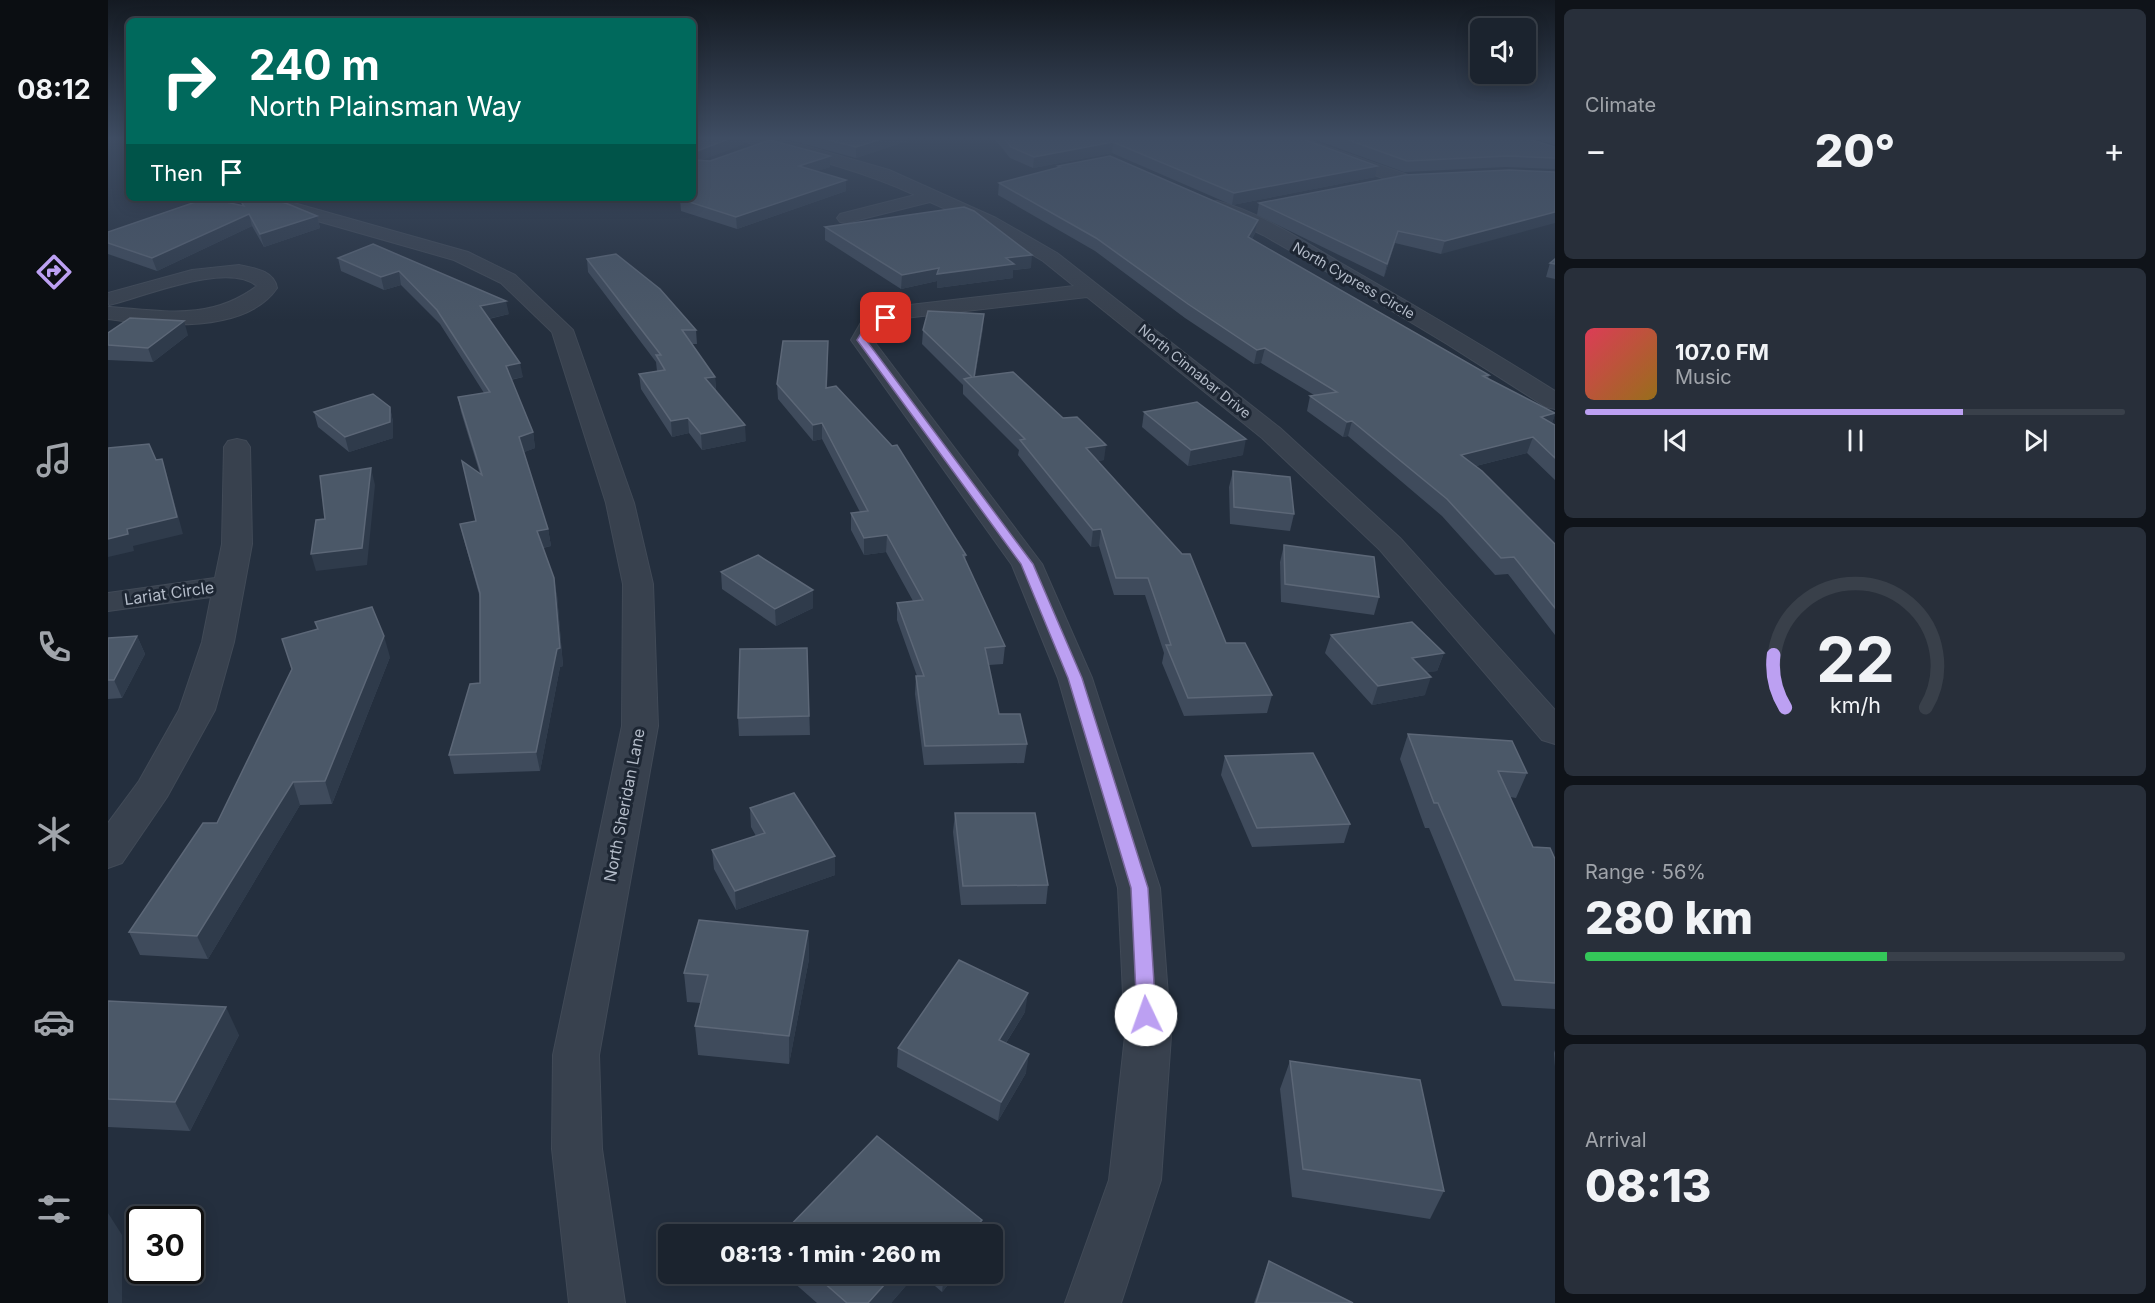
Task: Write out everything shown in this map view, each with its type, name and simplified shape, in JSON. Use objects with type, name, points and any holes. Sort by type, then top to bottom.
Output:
[{"type":"street","points":[[846,218],[921,199]]},
{"type":"street","name":"North Cinnabar Drive","points":[[938,199],[990,222],[1050,257],[1271,433],[1390,544],[1555,732]]},
{"type":"street","name":"North Cypress Circle","points":[[1200,199],[1273,233],[1467,345],[1555,402]]},
{"type":"street","name":"North Sheridan Lane","points":[[268,201],[461,256],[508,279],[562,330],[620,503],[638,584],[640,726],[576,1055],[578,1149],[597,1303]]},
{"type":"street","points":[[1232,212],[1254,207]]},
{"type":"street","points":[[222,271],[257,275],[267,284],[267,288],[256,297],[232,311],[213,317],[190,319],[109,306],[176,280],[222,271]]},
{"type":"street","points":[[1093,290],[902,312],[871,324],[862,340],[1027,564],[1075,678],[1139,888],[1148,1036],[1135,1180],[1093,1303]]},
{"type":"street","points":[[108,853],[154,788],[197,711],[218,642],[237,544],[237,447]]},
{"type":"street","name":"Lariat Circle","points":[[108,602],[230,585]]},
{"type":"building","points":[[696,199],[790,199],[736,217],[686,201],[696,201]]},
{"type":"building","points":[[1027,199],[1209,199],[1258,220],[1248,237],[1489,375],[1483,376],[1555,413],[1541,417],[1555,425],[1555,458],[1533,437],[1461,455],[1482,471],[1555,544],[1555,608],[1514,557],[1501,558],[1447,499],[1352,421],[1347,422],[1310,396],[1337,392],[1265,348],[1257,350],[1096,238]]},
{"type":"building","points":[[1281,199],[1555,199],[1555,212],[1445,241],[1398,231],[1387,264],[1259,203]]},
{"type":"building","points":[[198,201],[221,201],[244,206],[242,203],[244,201],[278,201],[317,216],[260,234],[249,214],[152,258],[108,243],[108,232]]},
{"type":"building","points":[[964,207],[974,211],[1032,255],[1006,258],[1014,264],[937,274],[939,268],[902,275],[825,227]]},
{"type":"building","points":[[373,244],[506,301],[480,306],[520,363],[506,366],[533,432],[519,437],[548,529],[537,531],[554,578],[560,648],[557,649],[536,752],[449,755],[470,684],[480,683],[480,593],[460,524],[476,521],[462,461],[482,475],[458,397],[490,392],[437,310],[399,271],[381,277],[338,258]]},
{"type":"building","points":[[616,254],[660,289],[696,330],[682,330],[715,377],[705,378],[745,425],[701,434],[688,418],[671,421],[639,374],[665,370],[656,355],[661,355],[587,259]]},
{"type":"building","points":[[928,311],[984,314],[974,377],[1013,372],[1063,418],[1077,417],[1106,445],[1086,448],[1182,554],[1190,554],[1226,643],[1245,643],[1272,695],[1188,698],[1166,645],[1171,645],[1148,578],[1116,578],[1101,529],[1093,530],[1020,440],[1025,439],[964,379],[972,377],[923,330]]},
{"type":"building","points":[[130,318],[184,321],[148,348],[108,345],[108,333]]},
{"type":"building","points":[[783,341],[828,341],[826,388],[836,386],[892,446],[897,445],[966,555],[963,555],[1005,646],[985,648],[999,714],[1020,714],[1027,744],[925,746],[916,676],[924,676],[897,603],[923,600],[887,535],[864,538],[851,513],[868,511],[822,423],[813,425],[777,384]]},
{"type":"building","points":[[373,394],[390,407],[390,422],[345,437],[314,412]]},
{"type":"building","points":[[1197,402],[1246,439],[1191,450],[1144,412]]},
{"type":"building","points":[[149,444],[156,460],[162,459],[177,517],[127,529],[128,534],[108,539],[108,448]]},
{"type":"building","points":[[371,468],[362,548],[311,554],[316,520],[325,519],[320,476]]},
{"type":"building","points":[[1233,471],[1290,477],[1294,514],[1234,507]]},
{"type":"building","points":[[1284,545],[1374,557],[1379,597],[1285,584]]},
{"type":"building","points":[[758,555],[813,590],[775,609],[721,572]]},
{"type":"building","points":[[372,607],[384,636],[325,781],[293,782],[197,936],[129,932],[203,823],[217,823],[292,669],[282,639],[318,629],[315,622]]},
{"type":"building","points":[[1412,622],[1444,653],[1412,658],[1431,677],[1378,686],[1331,635]]},
{"type":"building","points":[[137,636],[114,680],[108,680],[108,638]]},
{"type":"building","points":[[807,648],[809,716],[738,718],[740,649]]},
{"type":"building","points":[[1408,734],[1512,741],[1527,773],[1498,771],[1533,847],[1550,848],[1555,859],[1555,983],[1515,980],[1438,803],[1434,803]]},
{"type":"building","points":[[1313,753],[1350,824],[1257,828],[1225,756]]},
{"type":"building","points":[[794,793],[835,856],[735,891],[712,850],[765,833],[750,808]]},
{"type":"building","points":[[955,813],[1035,813],[1048,885],[963,886]]},
{"type":"building","points":[[699,920],[808,931],[789,1036],[695,1026],[708,975],[684,973]]},
{"type":"building","points":[[959,960],[1028,993],[999,1040],[1029,1054],[1001,1102],[898,1048]]},
{"type":"building","points":[[108,1001],[226,1007],[175,1102],[108,1099]]},
{"type":"building","points":[[1290,1061],[1420,1080],[1444,1191],[1303,1169]]},
{"type":"building","points":[[877,1136],[982,1220],[979,1224],[792,1224]]},
{"type":"building","points":[[1269,1261],[1353,1303],[1256,1303]]},
{"type":"building","points":[[825,1284],[885,1284],[868,1303],[847,1303]]},
{"type":"route","points":[[886,318],[871,324],[862,340],[1027,564],[1075,678],[1139,888],[1146,1015]]}]
